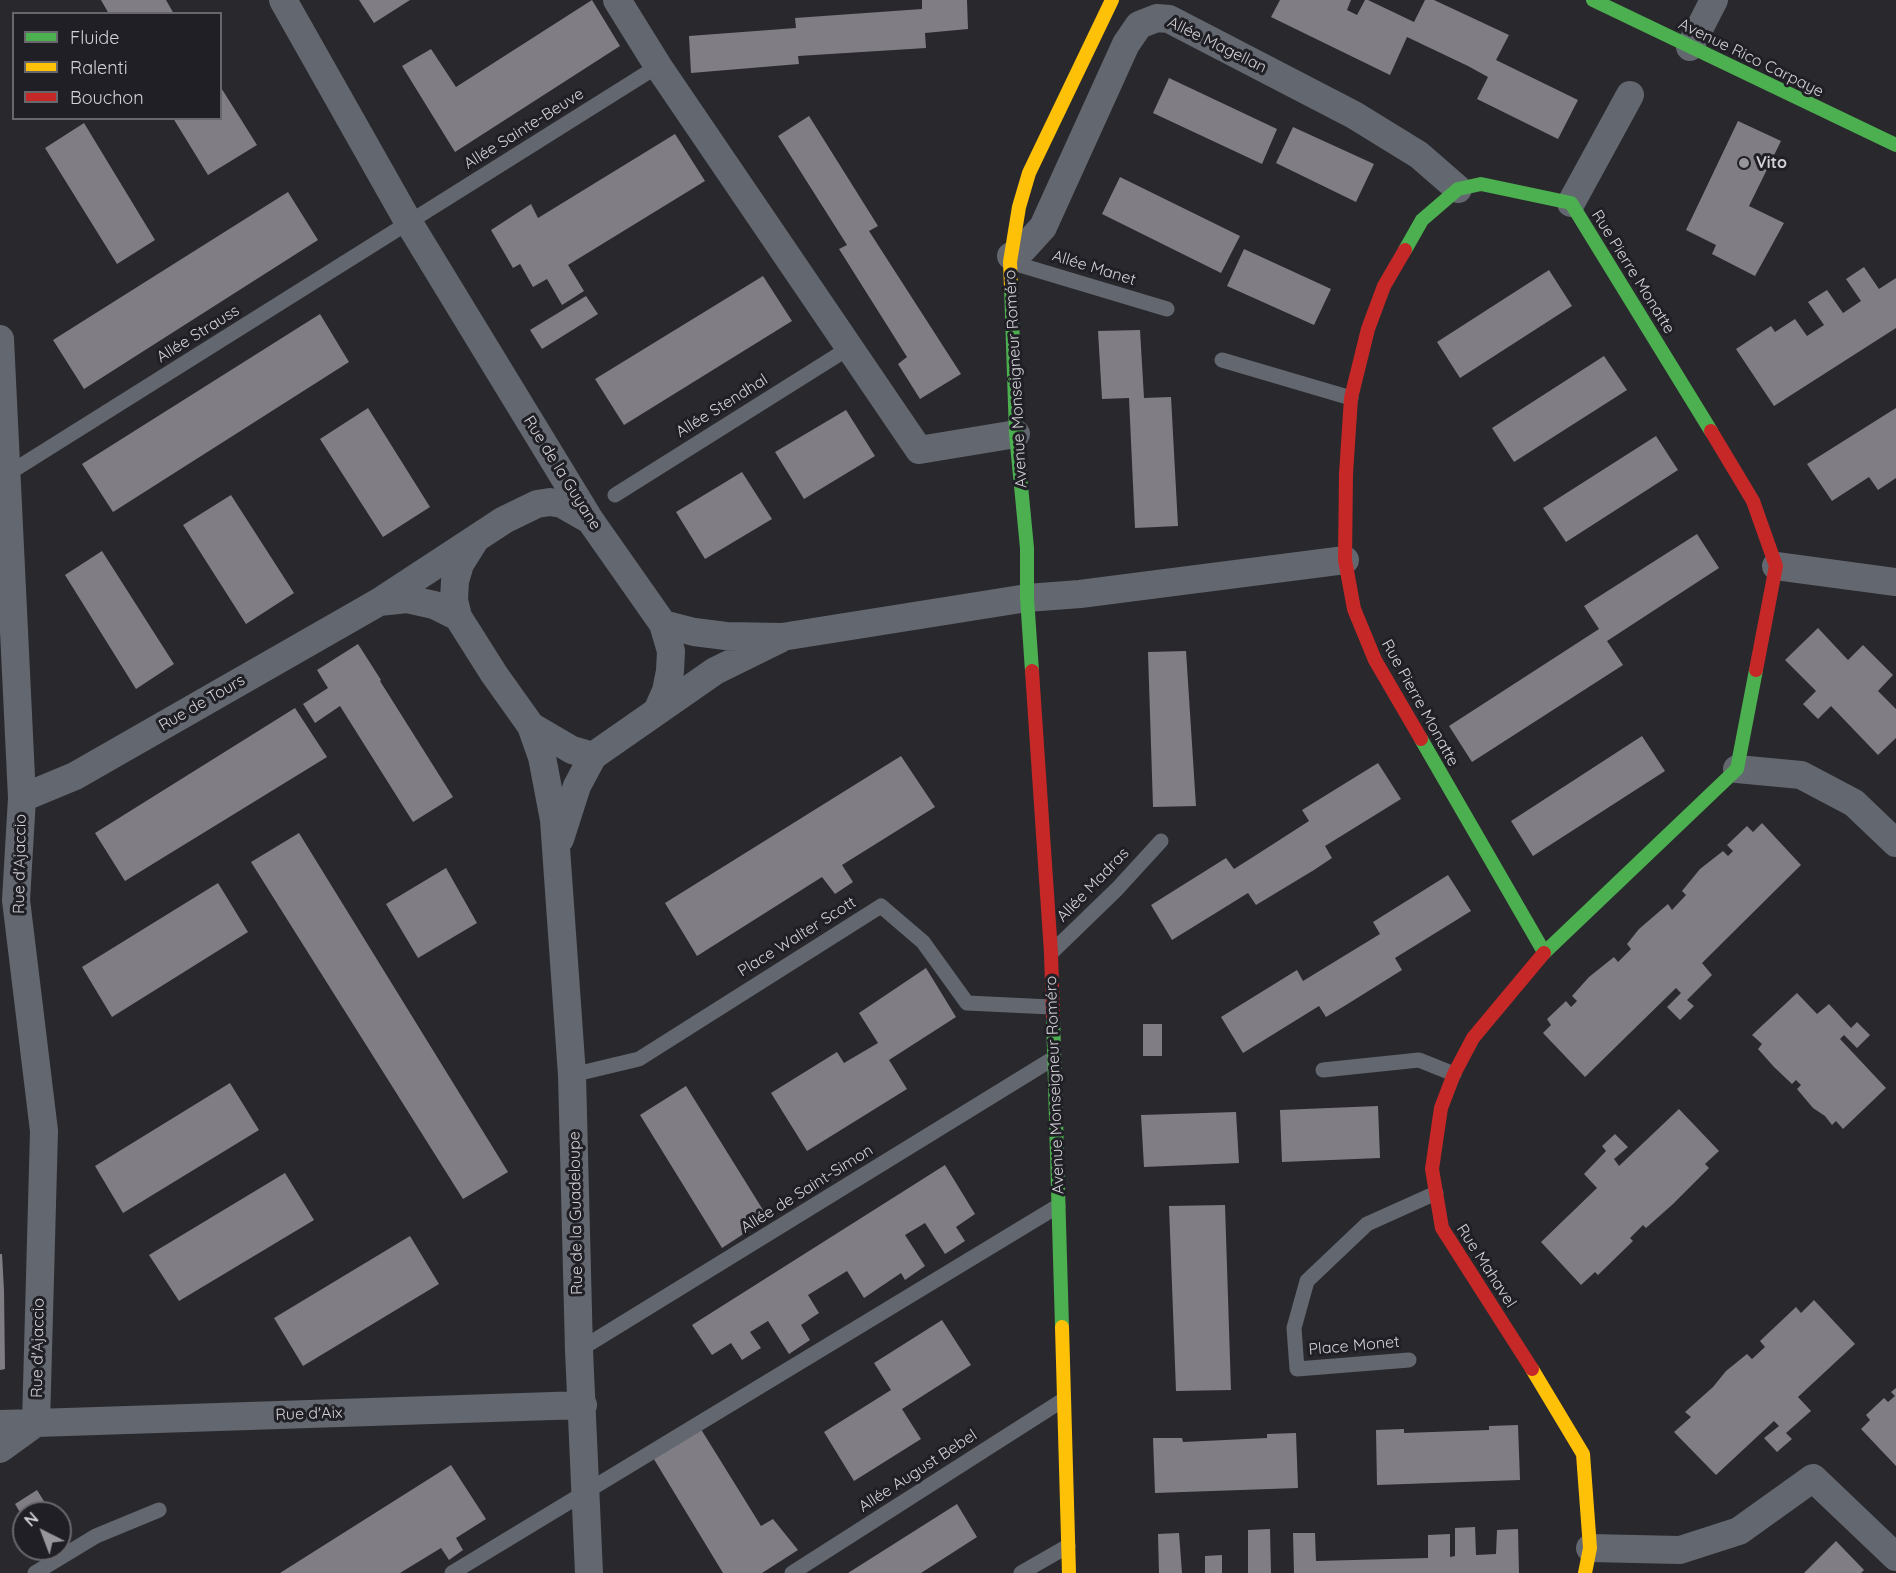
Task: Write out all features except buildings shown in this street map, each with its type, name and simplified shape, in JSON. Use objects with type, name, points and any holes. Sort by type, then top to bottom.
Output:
[{"type":"street","name":"Rue de la Guyane","points":[[283,0],[409,223],[590,520],[663,624]]},
{"type":"street","points":[[617,0],[658,66],[919,450],[1016,434]]},
{"type":"street","name":"Avenue Monseigneur Roméro","points":[[1069,1573],[1051,953],[1027,598],[1028,548],[1016,434],[1011,259],[1018,207],[1029,173],[1112,0]]},
{"type":"street","name":"Avenue Rico Carpaye","points":[[1593,0],[1896,145]]},
{"type":"street","points":[[1690,47],[1714,0]]},
{"type":"street","name":"Allée Magellan","points":[[1011,259],[1032,241],[1043,227],[1130,37],[1139,25],[1157,18],[1169,19],[1354,115],[1419,155],[1458,189]]},
{"type":"street","points":[[1570,203],[1630,95]]},
{"type":"street","name":"Rue Pierre Monatte","points":[[1544,952],[1375,660],[1354,609],[1345,560],[1350,398],[1368,329],[1384,286],[1422,220],[1458,189],[1481,184],[1570,203],[1753,501],[1776,566]]},
{"type":"street","name":"Rue d'Ajaccio","points":[[0,339],[6,475],[7,655],[22,798],[8,902],[44,1131],[36,1423]]},
{"type":"street","name":"Rue de Tours","points":[[22,798],[75,776],[379,602],[504,520],[537,504],[550,502],[562,504],[590,520]]},
{"type":"street","points":[[458,617],[454,600],[455,581],[460,564],[475,540]]},
{"type":"street","points":[[663,624],[694,632],[726,636],[782,637],[1027,598],[1080,594],[1345,560]]},
{"type":"street","points":[[1544,952],[1737,769],[1776,566],[1896,582]]},
{"type":"street","name":"Rue de Tours","points":[[379,602],[406,599],[434,605],[458,617]]},
{"type":"street","name":"Rue de la Guadeloupe","points":[[458,617],[494,674],[531,726],[549,788],[554,820],[572,1075],[579,1350],[589,1573]]},
{"type":"street","points":[[658,709],[666,691],[670,671],[671,651],[663,624]]},
{"type":"street","name":"Rue de la Guadeloupe","points":[[556,853],[577,786],[592,756],[715,671],[782,637]]},
{"type":"street","points":[[531,726],[572,750],[592,756]]},
{"type":"street","points":[[1737,769],[1801,775],[1854,803],[1896,843]]},
{"type":"street","name":"Rue Mahavel","points":[[1544,952],[1473,1038],[1454,1074],[1441,1108],[1432,1169],[1442,1228],[1539,1379],[1583,1454],[1587,1560]]},
{"type":"street","name":"Rue d'Aix","points":[[0,1424],[583,1405]]},
{"type":"street","points":[[0,1449],[36,1423]]},
{"type":"street","points":[[1587,1560],[1680,1550],[1739,1531],[1813,1478],[1896,1557]]},
{"type":"lane","name":"Allée Sainte-Beuve","points":[[409,223],[658,66]]},
{"type":"lane","name":"Allée Strauss","points":[[6,475],[409,223]]},
{"type":"lane","name":"Allée Manet","points":[[1011,259],[1167,309]]},
{"type":"lane","name":"Allée Stendhal","points":[[615,495],[849,348]]},
{"type":"lane","points":[[1222,360],[1350,398]]},
{"type":"lane","name":"Allée Madras","points":[[1051,953],[1117,889],[1161,841]]},
{"type":"lane","name":"Place Walter Scott","points":[[572,1075],[639,1059],[881,906],[923,942],[967,1004],[1051,1007]]},
{"type":"lane","name":"Allée de Saint-Simon","points":[[579,1350],[1054,1058]]},
{"type":"lane","points":[[1323,1070],[1419,1060],[1454,1074]]},
{"type":"lane","name":"Place Monet","points":[[1408,1360],[1297,1369],[1294,1328],[1307,1281],[1367,1224],[1436,1193]]},
{"type":"lane","points":[[452,1573],[1058,1206]]},
{"type":"lane","name":"Allée August Bebel","points":[[792,1573],[1063,1400]]},
{"type":"lane","points":[[35,1573],[96,1536],[159,1510]]},
{"type":"lane","points":[[1021,1573],[1068,1546]]},
{"type":"traffic: fast","points":[[1593,0],[1896,145]]},
{"type":"traffic: fast","points":[[1405,250],[1422,220],[1458,189],[1481,184],[1571,203],[1711,431]]},
{"type":"traffic: fast","points":[[1011,287],[1016,434],[1027,548],[1027,598],[1032,671]]},
{"type":"traffic: fast","points":[[1544,953],[1737,769],[1756,670]]},
{"type":"traffic: fast","points":[[1421,739],[1544,952]]},
{"type":"traffic: fast","points":[[1053,1016],[1062,1327]]},
{"type":"traffic: slow","points":[[1011,287],[1010,262],[1019,207],[1029,173],[1112,0]]},
{"type":"traffic: slow","points":[[1062,1327],[1069,1573]]},
{"type":"traffic: slow","points":[[1532,1369],[1583,1454],[1590,1548],[1585,1573]]},
{"type":"traffic: jam","points":[[1405,250],[1384,286],[1368,329],[1351,398],[1346,474],[1345,560],[1354,609],[1375,660],[1421,739]]},
{"type":"traffic: jam","points":[[1711,431],[1753,501],[1776,566],[1756,670]]},
{"type":"traffic: jam","points":[[1032,671],[1051,953],[1053,1016]]},
{"type":"traffic: jam","points":[[1532,1369],[1442,1228],[1432,1169],[1441,1108],[1454,1074],[1473,1038],[1544,953]]},
{"type":"place","name":"Vito","points":[[1744,163]]}]
